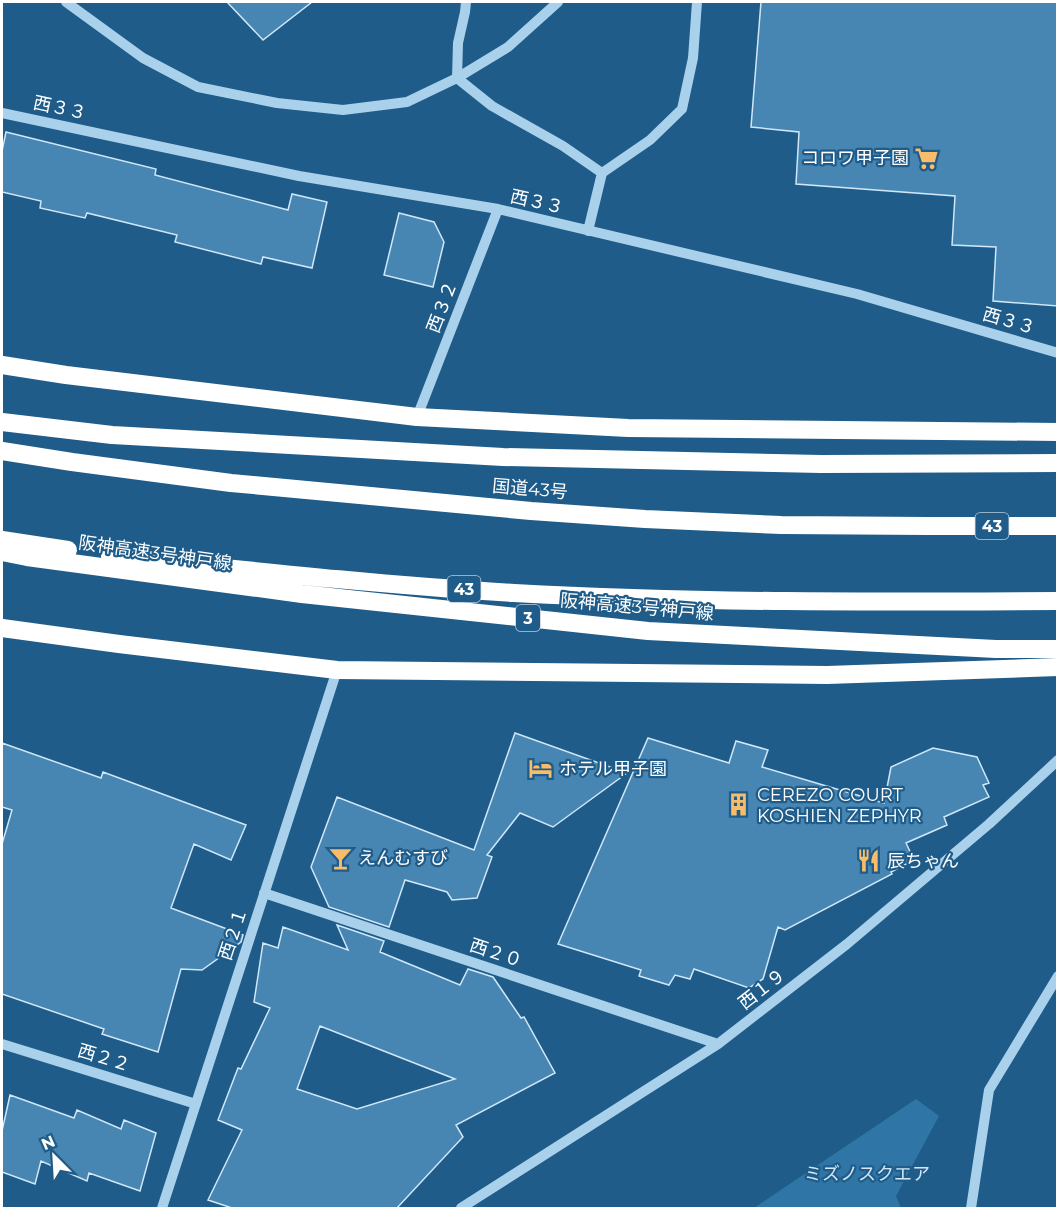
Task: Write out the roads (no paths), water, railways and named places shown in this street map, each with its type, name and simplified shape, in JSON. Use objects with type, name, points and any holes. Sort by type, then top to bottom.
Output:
[{"type":"highway","points":[[2,365],[66,375],[417,417],[628,428],[1058,432]]},
{"type":"highway","points":[[2,422],[112,435],[503,457],[821,464],[1058,463]]},
{"type":"highway","name":"国道43号","points":[[2,451],[231,483],[531,511],[781,525],[1058,526]]},
{"type":"highway","name":"43","points":[[2,540],[135,559],[381,584],[459,589],[641,598],[1058,601]]},
{"type":"highway","name":"阪神高速3号神戸線","points":[[2,552],[302,594],[648,631],[996,649],[1058,649]]},
{"type":"highway","points":[[2,628],[337,670],[826,675],[1058,668]]},
{"type":"street","points":[[66,2],[143,58],[198,87],[277,103],[343,110],[407,102],[457,78],[508,47],[558,2]]},
{"type":"street","points":[[457,78],[458,43],[466,2]]},
{"type":"street","points":[[588,231],[602,173],[650,140],[682,109],[693,58],[697,2]]},
{"type":"street","points":[[457,78],[492,106],[563,146],[602,173]]},
{"type":"street","name":"西３３","points":[[2,113],[299,176],[498,209],[857,294],[1058,353]]},
{"type":"street","name":"西３２","points":[[417,417],[498,209]]},
{"type":"street","name":"西２１","points":[[162,1209],[337,670]]},
{"type":"street","name":"西１９","points":[[460,1209],[718,1044],[847,944],[989,824],[1058,760]]},
{"type":"street","name":"西２０","points":[[264,893],[718,1044]]},
{"type":"street","points":[[971,1209],[989,1090],[1058,976]]},
{"type":"street","name":"西２２","points":[[2,1044],[196,1104]]},
{"type":"place","name":"コロワ甲子園","points":[[927,158]]},
{"type":"place","name":"ホテル甲子園","points":[[541,769]]},
{"type":"place","name":"CEREZO COURT KOSHIEN ZEPHYR","points":[[739,805]]},
{"type":"place","name":"えんむすび","points":[[340,858]]},
{"type":"place","name":"辰ちゃん","points":[[869,861]]},
{"type":"park label","name":"ミズノスクエア","points":[[867,1174]]}]
